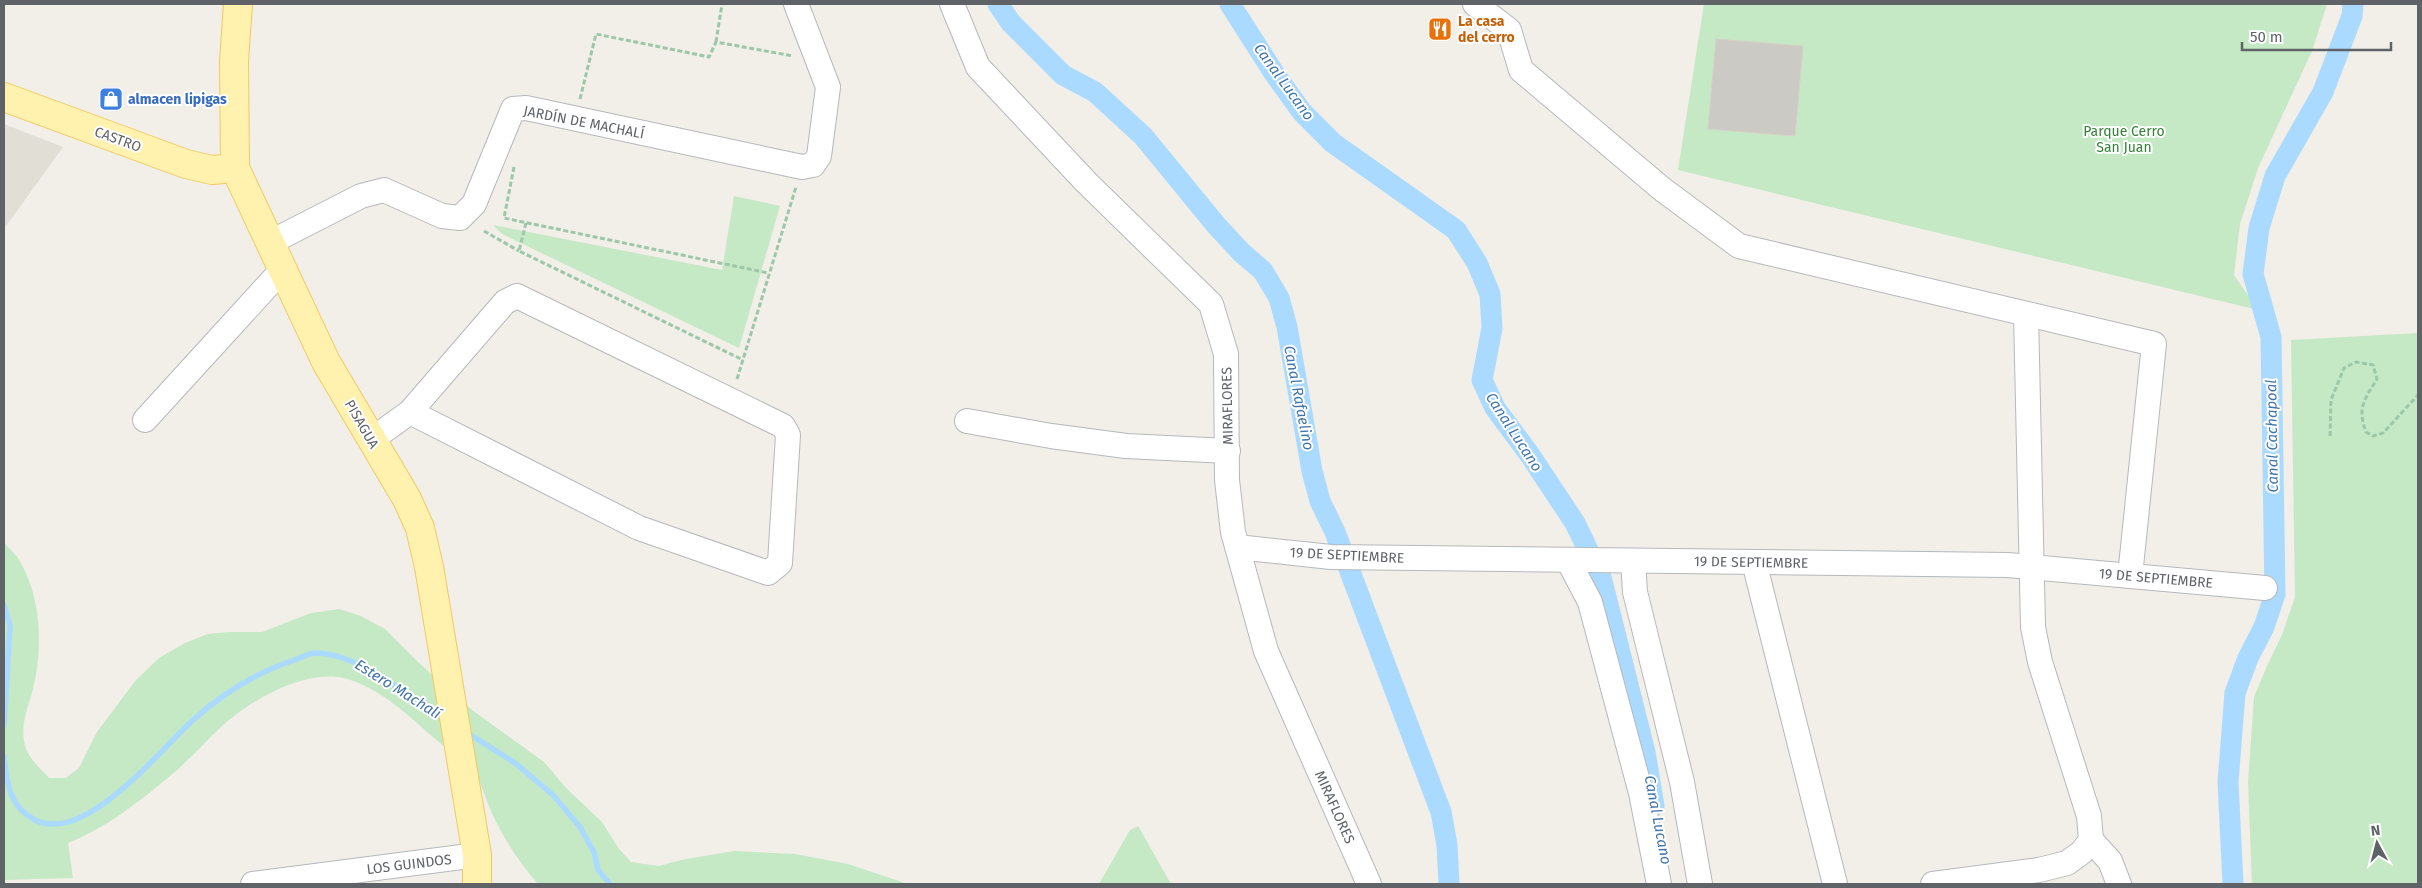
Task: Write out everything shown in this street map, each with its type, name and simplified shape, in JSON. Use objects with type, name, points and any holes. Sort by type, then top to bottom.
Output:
[{"type":"main road","name":"PISAGUA","points":[[238,4],[234,61],[234,168],[281,271],[326,362],[407,499],[420,528],[429,567],[477,855],[477,884]]},
{"type":"main road","name":"CASTRO","points":[[4,96],[186,164],[212,170],[234,168]]},
{"type":"street","points":[[796,4],[828,87],[819,156],[813,165],[802,167]]},
{"type":"street","name":"MIRAFLORES","points":[[952,4],[978,67],[1087,183],[1211,304],[1226,354],[1227,480],[1233,532],[1266,652],[1369,884]]},
{"type":"street","points":[[1475,4],[1509,30],[1521,70],[1662,189],[1740,246],[2154,344],[2130,576]]},
{"type":"street","name":"JARDÍN DE MACHALÍ","points":[[269,243],[362,196],[384,190],[442,216],[460,218],[474,204],[513,108],[526,108],[802,167]]},
{"type":"street","points":[[145,420],[281,271]]},
{"type":"street","points":[[371,440],[410,412],[505,302],[516,296],[783,426],[788,435],[780,563],[768,572],[639,528],[410,412]]},
{"type":"street","points":[[2026,314],[2033,627],[2036,645],[2089,816],[2091,840],[2110,861],[2119,884]]},
{"type":"street","points":[[967,421],[1051,436],[1126,446],[1228,451]]},
{"type":"street","name":"19 DE SEPTIEMBRE","points":[[1238,547],[1330,557],[1358,558],[2008,565],[2265,588]]},
{"type":"street","points":[[1574,560],[1590,602],[1641,793],[1659,884]]},
{"type":"street","points":[[1633,561],[1635,592],[1682,782],[1700,884]]},
{"type":"street","points":[[1754,562],[1835,884]]},
{"type":"street","points":[[1933,884],[2039,870],[2067,863],[2082,852],[2091,840]]},
{"type":"street","name":"LOS GUINDOS","points":[[252,884],[477,855]]},
{"type":"path","points":[[575,119],[596,34],[709,57],[716,42],[722,4]]},
{"type":"path","points":[[716,42],[819,61]]},
{"type":"path","points":[[515,163],[504,218],[768,273]]},
{"type":"path","points":[[731,401],[768,273],[802,167]]},
{"type":"path","points":[[519,250],[526,223]]},
{"type":"path","points":[[484,231],[743,360]]},
{"type":"path","points":[[2330,436],[2331,400],[2344,368],[2356,362],[2372,365],[2377,379],[2361,409],[2361,420],[2366,432],[2373,436],[2383,433],[2418,395]]},
{"type":"shaded area","points":[[4,124],[63,147],[4,229]]},
{"type":"green space","name":"Parque Cerro San Juan","points":[[1704,4],[2327,4],[2312,51],[2258,168],[2240,224],[2234,275],[2258,310],[1678,170]]},
{"type":"green space","points":[[734,196],[780,206],[739,348],[502,234],[493,225],[722,270]]},
{"type":"green space","points":[[2418,333],[2418,884],[2252,884],[2248,782],[2254,697],[2282,635],[2295,597],[2291,340]]},
{"type":"green space","points":[[4,542],[21,563],[28,578],[37,610],[38,660],[36,677],[23,731],[25,745],[29,754],[49,778],[66,778],[79,768],[97,732],[136,680],[159,658],[185,643],[208,634],[262,632],[311,613],[339,609],[361,616],[385,629],[420,664],[472,710],[544,762],[567,789],[602,822],[619,849],[631,862],[659,866],[681,860],[734,851],[795,854],[848,864],[908,884],[538,884],[506,840],[491,811],[480,783],[457,756],[381,695],[357,682],[328,676],[312,678],[278,689],[246,707],[221,727],[176,771],[145,796],[95,830],[68,843],[73,878],[4,880]]},
{"type":"green space","points":[[1138,826],[1171,884],[1099,884],[1130,830]]},
{"type":"building","points":[[1716,39],[1803,46],[1795,136],[1708,129]]},
{"type":"waterway","name":"Canal Rafaelino","points":[[998,4],[1011,23],[1063,75],[1095,92],[1143,136],[1216,225],[1241,252],[1263,271],[1279,298],[1287,327],[1312,471],[1320,501],[1335,532],[1441,812],[1447,845],[1449,884]]},
{"type":"waterway","name":"Canal Lucano","points":[[1230,4],[1274,73],[1302,112],[1333,143],[1456,230],[1477,263],[1490,294],[1492,328],[1482,380],[1495,408],[1530,455],[1575,523],[1601,577],[1645,752],[1654,806]]},
{"type":"waterway","name":"Canal Cachapoal","points":[[2233,884],[2228,782],[2235,693],[2248,658],[2264,627],[2275,594],[2271,337],[2253,274],[2259,228],[2275,176],[2323,92],[2352,16],[2353,4]]},
{"type":"waterway","name":"Estero Machalí","points":[[4,605],[10,625],[4,726]]},
{"type":"waterway","name":"Estero Machalí","points":[[4,756],[8,785],[15,801],[26,815],[35,820],[55,824],[76,819],[98,807],[120,791],[193,720],[229,692],[269,670],[315,653],[332,655],[366,668],[445,720]]},
{"type":"waterway","name":"Estero Machalí","points":[[466,732],[515,763],[553,795],[580,827],[594,852],[598,870],[610,884]]},
{"type":"place","name":"La casa del cerro","points":[[1440,29]]},
{"type":"place","name":"almacen lipigas","points":[[111,99]]}]
